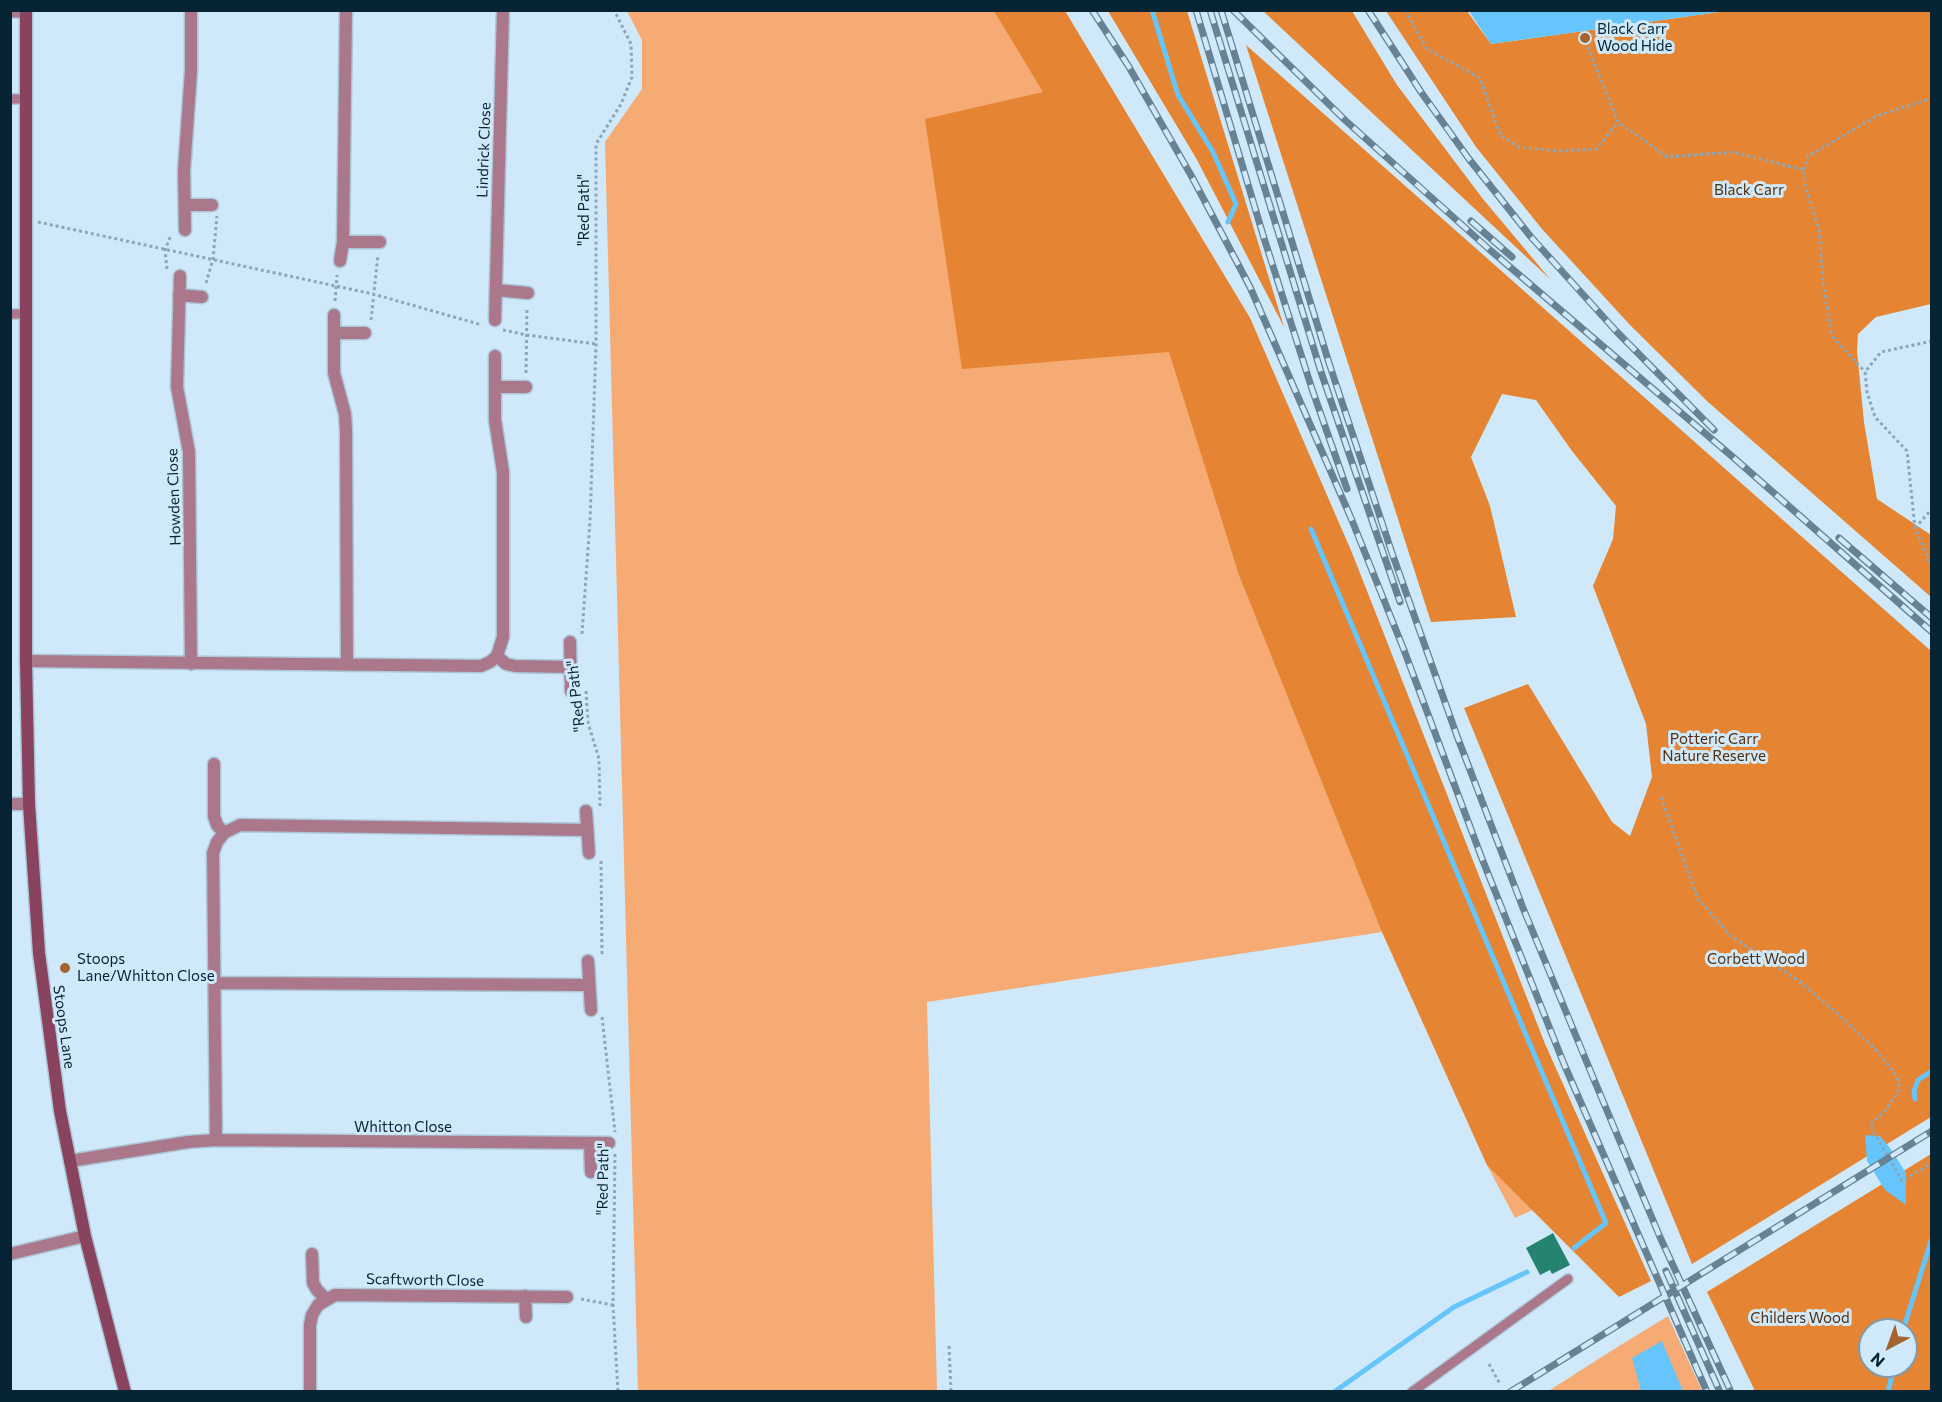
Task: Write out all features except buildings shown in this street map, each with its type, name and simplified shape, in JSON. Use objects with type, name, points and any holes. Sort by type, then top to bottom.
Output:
[{"type":"street","points":[[184,230],[184,171],[191,71],[191,10]]},
{"type":"street","points":[[340,261],[345,10]]},
{"type":"street","name":"Lindrick Close","points":[[494,324],[503,10]]},
{"type":"street","points":[[10,11],[26,11]]},
{"type":"street","name":"Stoops Lane","points":[[26,11],[24,314],[26,661],[29,804],[39,953],[60,1111],[86,1236],[125,1392]]},
{"type":"street","points":[[185,204],[212,205]]},
{"type":"street","points":[[342,242],[380,243]]},
{"type":"street","name":"Howden Close","points":[[180,276],[177,387],[189,452],[191,664]]},
{"type":"street","points":[[496,290],[528,293]]},
{"type":"street","points":[[179,295],[202,297]]},
{"type":"street","points":[[334,315],[334,373],[345,414],[346,431],[347,665]]},
{"type":"street","points":[[334,333],[365,333]]},
{"type":"street","points":[[26,661],[481,666],[490,662],[497,656],[503,637],[503,472],[495,420],[495,356]]},
{"type":"street","points":[[496,387],[526,387]]},
{"type":"street","points":[[570,642],[571,691]]},
{"type":"street","points":[[497,656],[506,664],[514,666],[570,667]]},
{"type":"street","points":[[214,764],[214,816],[217,825],[224,833]]},
{"type":"street","points":[[10,804],[29,804]]},
{"type":"street","points":[[586,811],[588,830],[595,853]]},
{"type":"street","points":[[216,1140],[213,853],[224,833],[240,825],[588,830]]},
{"type":"street","points":[[588,961],[589,985],[596,1010]]},
{"type":"street","points":[[214,983],[589,985]]},
{"type":"street","name":"Whitton Close","points":[[70,1161],[189,1142],[216,1140],[613,1143]]},
{"type":"street","points":[[590,1143],[591,1172]]},
{"type":"street","points":[[10,1254],[86,1236]]},
{"type":"street","points":[[310,1392],[309,1325],[318,1305],[326,1299],[316,1290],[313,1283],[312,1254]]},
{"type":"street","name":"Scaftworth Close","points":[[326,1299],[343,1294],[567,1297]]},
{"type":"street","points":[[525,1296],[526,1317]]},
{"type":"lane","points":[[10,99],[26,99]]},
{"type":"lane","points":[[10,314],[24,314]]},
{"type":"lane","points":[[1412,1392],[1568,1278]]},
{"type":"path","name":"\"Red Path\"","points":[[582,636],[590,521],[596,344],[596,144],[621,104],[632,77],[631,44],[614,10]]},
{"type":"path","points":[[1405,10],[1427,49],[1480,78],[1500,135],[1519,147],[1559,151],[1596,149],[1618,122]]},
{"type":"path","points":[[1588,47],[1618,122],[1667,157],[1733,152],[1804,170]]},
{"type":"path","points":[[1932,98],[1876,116],[1808,156],[1804,170],[1805,184],[1819,229],[1823,283],[1832,336],[1865,372],[1867,392],[1875,417],[1907,451],[1915,528],[1932,567]]},
{"type":"path","points":[[202,297],[213,260],[218,208],[212,205]]},
{"type":"path","points":[[25,218],[373,294],[494,324],[527,335],[596,344]]},
{"type":"path","points":[[180,276],[168,272],[165,250],[173,230],[184,230]]},
{"type":"path","points":[[365,333],[370,332],[380,243]]},
{"type":"path","points":[[334,315],[335,286],[340,261]]},
{"type":"path","points":[[526,387],[528,293]]},
{"type":"path","points":[[1865,372],[1881,352],[1932,341]]},
{"type":"path","points":[[1915,528],[1932,509]]},
{"type":"path","name":"\"Red Path\"","points":[[586,690],[588,723],[599,759],[600,817]]},
{"type":"path","points":[[1661,797],[1698,899],[1730,935],[1800,982],[1839,1015],[1875,1049],[1894,1072],[1899,1082],[1898,1092],[1885,1111],[1870,1125],[1902,1181],[1930,1164]]},
{"type":"path","points":[[595,853],[602,965]]},
{"type":"path","name":"\"Red Path\"","points":[[596,1010],[613,1143],[613,1305],[618,1392]]},
{"type":"path","points":[[567,1297],[613,1305]]},
{"type":"path","points":[[949,1346],[951,1392]]},
{"type":"path","points":[[1489,1364],[1500,1384]]},
{"type":"shaded area","points":[[627,11],[1065,11],[1250,318],[1352,553],[1545,1044],[1604,1177],[1515,1218],[1487,1165],[1382,932],[927,1002],[937,1391],[638,1391],[605,142],[642,89],[642,40]]},
{"type":"shaded area","points":[[1668,1316],[1702,1391],[1547,1392],[1603,1356]]},
{"type":"green space","points":[[994,11],[1065,11],[1250,318],[1352,553],[1545,1044],[1651,1281],[1619,1297],[1487,1165],[1382,932],[1239,575],[1169,352],[962,369],[925,119],[1043,92]]},
{"type":"green space","points":[[1108,11],[1187,11],[1284,327],[1196,158]]},
{"type":"green space","points":[[1263,11],[1352,11],[1397,85],[1483,199],[1550,279]]},
{"type":"green space","name":"Black Carr","points":[[1386,11],[1467,11],[1491,44],[1726,11],[1931,11],[1931,304],[1876,317],[1858,334],[1857,351],[1864,422],[1877,499],[1931,535],[1931,597],[1708,402],[1630,325],[1542,229],[1476,147]]},
{"type":"green space","name":"Corbett Wood","points":[[1246,45],[1931,651],[1931,1117],[1692,1264],[1464,708],[1528,684],[1612,822],[1630,836],[1652,777],[1646,724],[1593,586],[1613,539],[1616,506],[1572,451],[1536,400],[1502,394],[1471,457],[1490,506],[1516,617],[1431,622]]},
{"type":"green space","name":"Childers Wood","points":[[1931,1154],[1931,1391],[1755,1391],[1707,1292]]},
{"type":"water","points":[[1469,11],[1726,11],[1491,44]]},
{"type":"water","points":[[1865,1135],[1880,1136],[1906,1173],[1906,1205],[1885,1190],[1867,1161]]},
{"type":"water","points":[[1662,1341],[1683,1391],[1641,1391],[1632,1358]]},
{"type":"waterway","points":[[1152,10],[1178,95],[1213,152],[1236,204],[1228,222]]},
{"type":"waterway","points":[[1311,529],[1606,1223],[1574,1248]]},
{"type":"waterway","points":[[1915,1099],[1914,1091],[1918,1080],[1932,1071]]},
{"type":"waterway","points":[[1907,1318],[1932,1238]]},
{"type":"waterway","points":[[1334,1392],[1454,1307],[1527,1272]]},
{"type":"waterway","points":[[1888,1392],[1891,1378]]},
{"type":"railway","points":[[1092,10],[1129,67],[1192,177],[1250,287],[1351,518],[1564,1064],[1707,1392]]},
{"type":"railway","points":[[1196,10],[1264,238],[1312,389],[1347,489]]},
{"type":"railway","points":[[1210,10],[1321,372],[1400,602]]},
{"type":"railway","points":[[1221,10],[1329,363],[1392,553],[1457,736],[1523,908],[1595,1082],[1660,1237],[1731,1392]]},
{"type":"railway","points":[[1233,10],[1346,121],[1490,250],[1734,458],[1932,632]]},
{"type":"railway","points":[[1368,10],[1421,92],[1469,159],[1531,237],[1616,331],[1714,430]]},
{"type":"railway","points":[[1471,221],[1512,257]]},
{"type":"railway","points":[[1839,538],[1932,618]]},
{"type":"railway","points":[[1510,1392],[1932,1131]]},
{"type":"railway","points":[[1666,1271],[1720,1392]]},
{"type":"place","name":"Black Carr Wood Hide","points":[[1585,38]]},
{"type":"place","name":"Stoops Lane/Whitton Close","points":[[65,968]]},
{"type":"park label","name":"Potteric Carr Nature Reserve","points":[[1714,748]]}]
